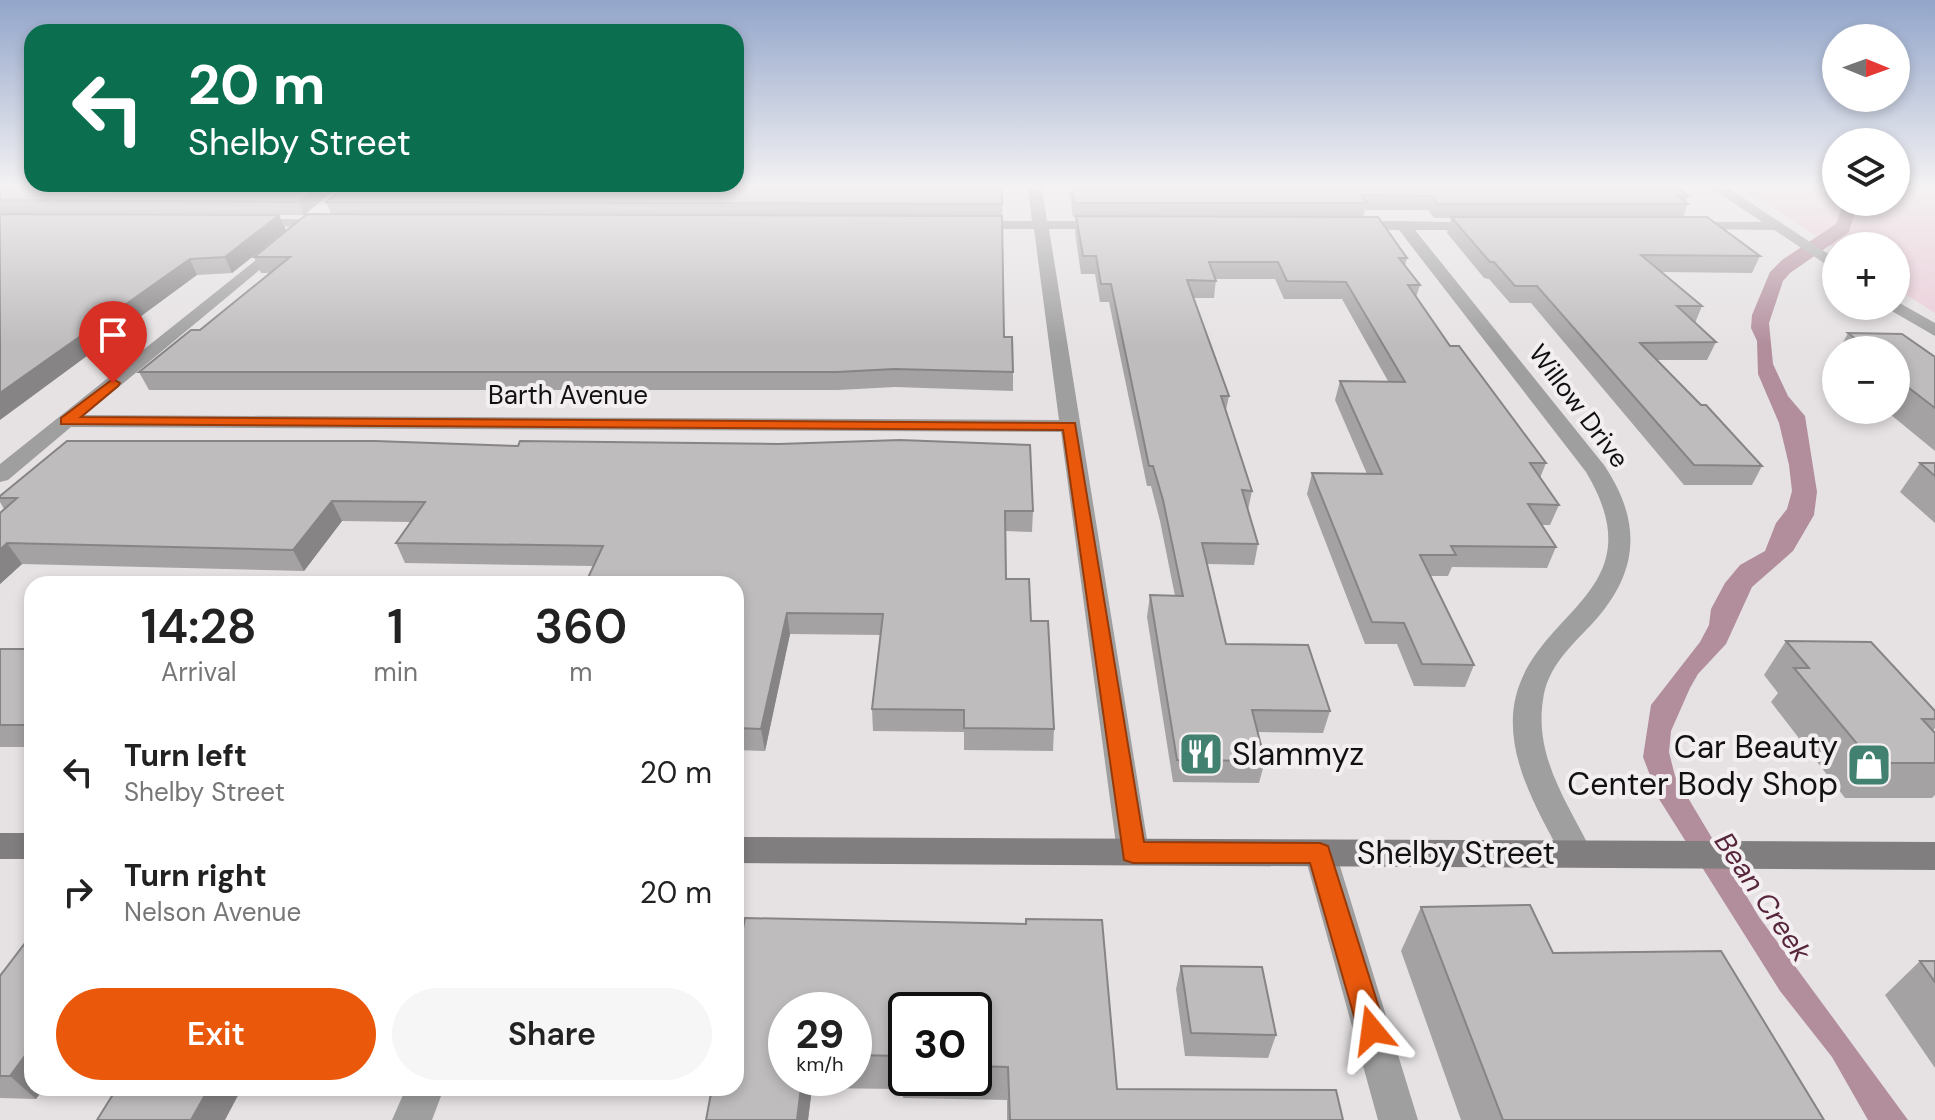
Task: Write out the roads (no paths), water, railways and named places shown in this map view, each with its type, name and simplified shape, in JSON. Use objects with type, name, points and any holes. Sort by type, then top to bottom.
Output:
[{"type":"main road","points":[[0,846],[24,846]]},
{"type":"main road","name":"Shelby Street","points":[[744,850],[1935,856]]},
{"type":"street","points":[[0,475],[287,240]]},
{"type":"street","points":[[1042,240],[1133,852]]},
{"type":"street","name":"Willow Drive","points":[[1415,240],[1596,470],[1616,509],[1621,539],[1613,577],[1595,605],[1540,663],[1527,717],[1535,764],[1577,854]]},
{"type":"street","points":[[1796,240],[1822,257]]},
{"type":"street","points":[[1910,315],[1935,331]]},
{"type":"street","name":"Barth Avenue","points":[[67,421],[1070,426]]},
{"type":"street","points":[[1320,853],[1398,1120]]},
{"type":"street","points":[[412,1120],[422,1096]]},
{"type":"place","name":"Slammyz","points":[[1201,754]]},
{"type":"place","name":"Car Beauty Center Body Shop","points":[[1869,765]]},
{"type":"water label","name":"Bean Creek","points":[[1763,897]]}]
